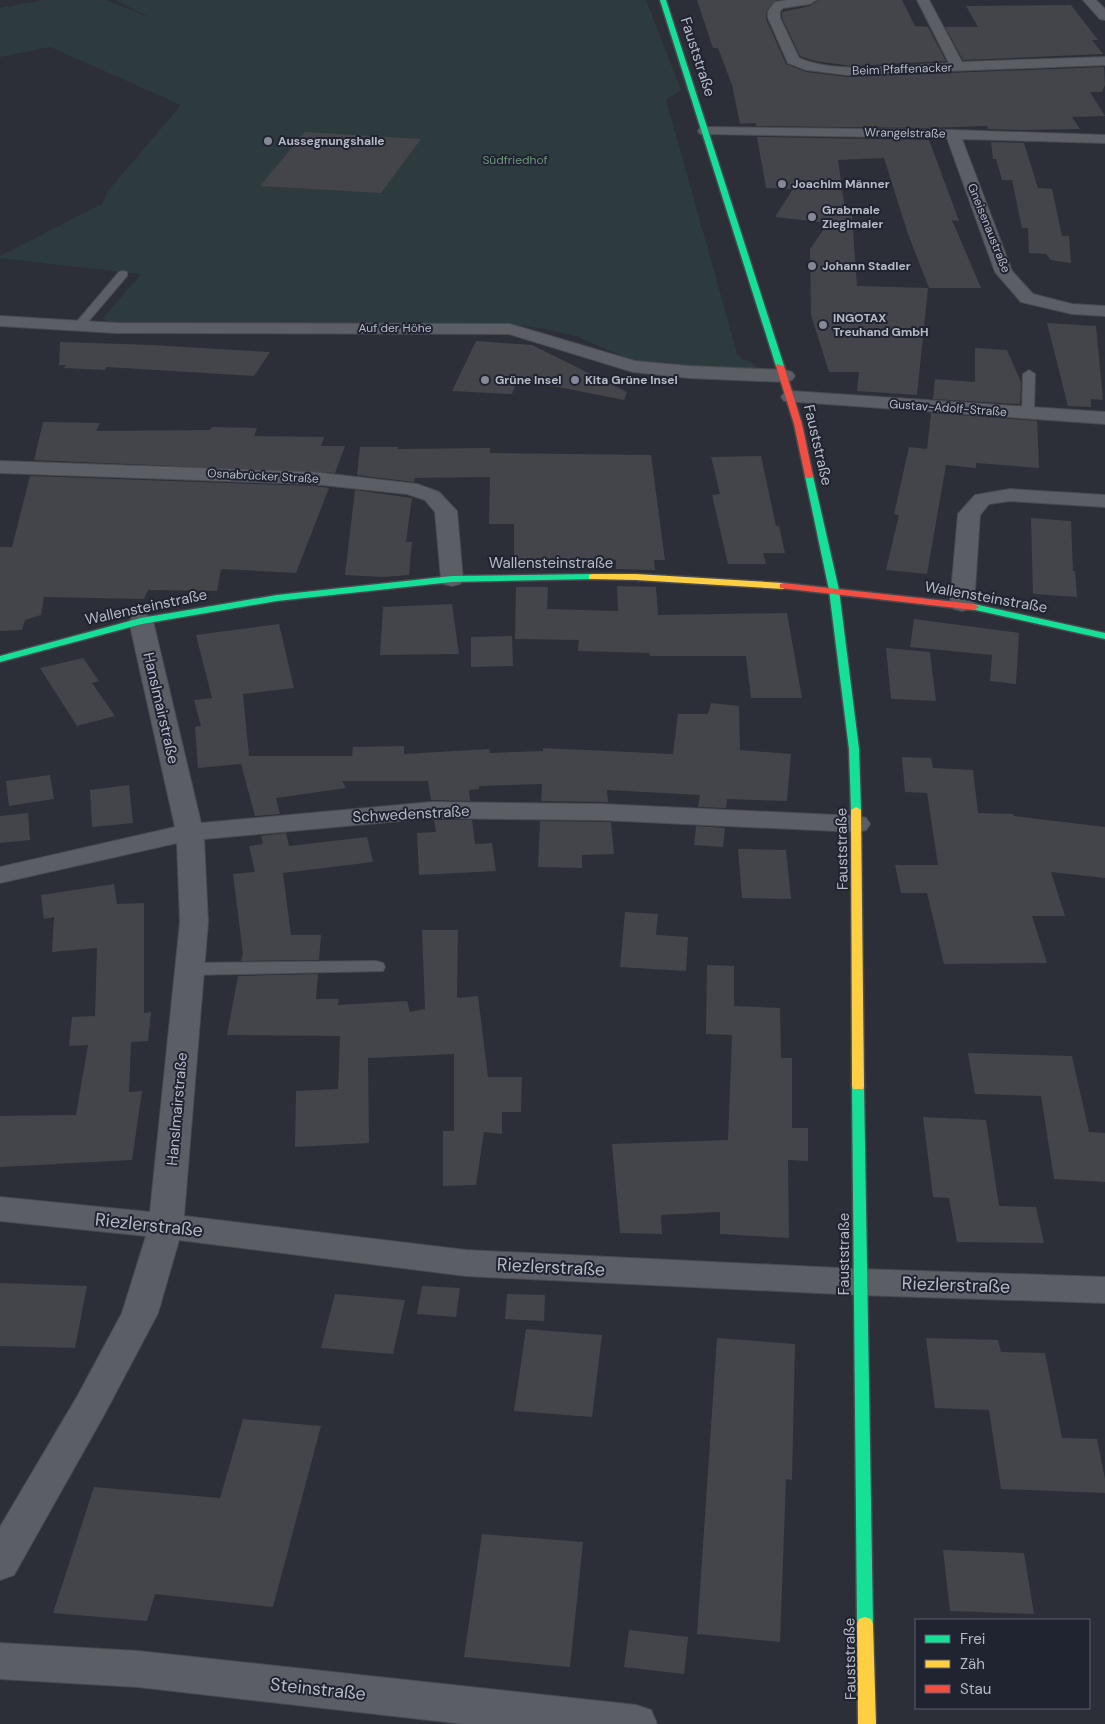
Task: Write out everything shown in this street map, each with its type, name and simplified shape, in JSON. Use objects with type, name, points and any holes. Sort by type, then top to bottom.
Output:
[{"type":"street","name":"Fauststraße","points":[[663,0],[791,397],[834,590],[854,749],[857,824],[859,1282],[867,1724]]},
{"type":"street","name":"Beim Pfaffenacker","points":[[810,0],[779,5],[774,11],[774,18],[793,60],[806,66],[848,71],[1105,61]]},
{"type":"street","points":[[923,0],[958,67]]},
{"type":"street","points":[[1090,0],[1105,16]]},
{"type":"street","name":"Wrangelstraße","points":[[705,131],[1105,138]]},
{"type":"street","name":"Gneisenaustraße","points":[[953,134],[1004,272],[1027,298],[1072,309],[1105,311]]},
{"type":"street","name":"Auf der Höhe","points":[[0,321],[78,327],[510,330],[633,366],[689,372],[785,376]]},
{"type":"street","name":"Gustav-Adolf-Straße","points":[[791,397],[1105,418]]},
{"type":"street","name":"Osnabrücker Straße","points":[[1,471],[313,478],[410,488],[432,496],[446,512],[452,579]]},
{"type":"street","points":[[962,604],[970,514],[982,499],[1010,495],[1105,501]]},
{"type":"street","name":"Wallensteinstraße","points":[[0,659],[141,621],[277,598],[452,579],[636,577],[834,590],[962,604],[1105,636]]},
{"type":"street","name":"Hanslmairstraße","points":[[0,1563],[91,1404],[140,1313],[166,1226],[194,922],[190,832],[141,621]]},
{"type":"street","name":"Schwedenstraße","points":[[0,875],[190,832],[432,810],[601,812],[857,824]]},
{"type":"street","name":"Riezlerstraße","points":[[0,1209],[166,1226],[466,1263],[859,1282],[1105,1290]]},
{"type":"street","name":"Steinstraße","points":[[0,1661],[138,1669],[529,1718],[636,1724]]},
{"type":"lane","points":[[78,327],[123,274]]},
{"type":"lane","points":[[1028,413],[1029,374]]},
{"type":"lane","points":[[190,968],[376,967]]},
{"type":"green space","name":"Südfriedhof","points":[[43,0],[106,0],[153,19],[115,0],[646,0],[681,90],[666,100],[737,353],[742,359],[754,364],[756,368],[747,370],[635,362],[576,336],[540,328],[499,323],[119,324],[107,322],[103,318],[141,274],[0,258],[0,256],[102,204],[107,192],[181,105],[50,47],[0,57],[0,8]]},
{"type":"building","points":[[697,0],[776,0],[767,10],[766,19],[786,64],[806,72],[847,77],[1104,67],[1105,85],[1102,92],[1090,92],[1105,116],[1072,117],[1080,129],[1021,130],[988,129],[987,126],[924,128],[756,126],[756,123],[740,124],[732,85],[718,48],[713,48]]},
{"type":"building","points":[[818,0],[902,0],[915,26],[928,27],[946,61],[852,66],[815,61],[800,56],[782,18],[782,12],[810,6]]},
{"type":"building","points":[[1071,5],[1098,40],[1092,40],[1103,54],[963,60],[945,27],[978,27],[966,6]]},
{"type":"building","points":[[305,132],[421,139],[381,193],[260,186]]},
{"type":"building","points":[[757,137],[929,140],[959,221],[952,220],[981,288],[929,288],[908,234],[884,158],[838,160],[846,216],[852,216],[857,286],[928,288],[917,395],[857,391],[859,372],[829,372],[811,315],[810,249],[828,223],[775,217],[793,189],[766,188]]},
{"type":"building","points":[[991,142],[1024,143],[1038,188],[1052,189],[1062,236],[1069,236],[1071,263],[1051,260],[1046,254],[1029,253],[1028,228],[1022,228],[1012,180],[1002,180],[996,159],[993,159]]},
{"type":"building","points":[[1047,323],[1096,326],[1103,400],[1091,399],[1091,407],[1068,406]]},
{"type":"building","points":[[476,341],[532,345],[627,392],[624,400],[518,379],[512,394],[452,391]]},
{"type":"building","points":[[60,342],[270,352],[254,376],[106,367],[105,370],[64,368],[66,365],[59,365]]},
{"type":"building","points":[[975,348],[1007,350],[1021,382],[1020,404],[933,399],[935,379],[975,382]]},
{"type":"building","points":[[931,413],[1037,421],[1039,468],[976,463],[976,468],[946,465],[927,574],[886,570],[899,515],[894,514],[909,447],[927,449]]},
{"type":"building","points":[[43,422],[100,423],[96,431],[210,430],[212,427],[257,428],[254,436],[324,437],[321,446],[345,446],[335,473],[34,460]]},
{"type":"building","points":[[360,447],[398,447],[397,449],[490,448],[490,453],[651,455],[665,560],[654,560],[655,570],[616,569],[616,560],[607,559],[550,559],[549,569],[516,570],[517,559],[514,559],[514,524],[489,524],[490,477],[415,478],[414,482],[357,475]]},
{"type":"building","points":[[761,456],[776,526],[779,526],[785,553],[763,553],[766,564],[728,564],[712,495],[720,494],[711,457]]},
{"type":"building","points":[[30,476],[329,488],[296,573],[221,569],[217,591],[148,590],[144,599],[44,597],[41,615],[25,620],[22,630],[0,631],[0,547],[12,547]]},
{"type":"building","points":[[355,490],[412,498],[406,542],[412,542],[409,575],[383,577],[345,575]]},
{"type":"building","points":[[1031,518],[1071,521],[1073,571],[1075,571],[1077,597],[1033,594]]},
{"type":"building","points":[[617,586],[656,587],[658,615],[787,613],[802,698],[751,698],[746,656],[650,656],[649,653],[578,651],[579,640],[515,639],[516,587],[548,587],[547,609],[618,611]]},
{"type":"building","points":[[452,604],[459,654],[380,655],[383,607]]},
{"type":"building","points":[[914,619],[1019,633],[1016,684],[990,681],[992,655],[910,647]]},
{"type":"building","points":[[279,624],[294,688],[243,694],[249,756],[352,756],[353,747],[404,746],[404,754],[489,749],[490,753],[543,751],[543,748],[673,754],[678,714],[708,714],[711,703],[739,706],[740,750],[791,754],[787,801],[727,799],[726,808],[698,807],[700,795],[607,790],[608,802],[541,801],[542,784],[479,786],[479,789],[469,790],[470,801],[431,800],[428,781],[342,781],[346,788],[276,798],[280,814],[255,816],[241,764],[198,768],[195,727],[201,726],[194,700],[212,698],[196,635]]},
{"type":"building","points":[[512,636],[513,666],[471,667],[471,637]]},
{"type":"building","points":[[886,648],[930,652],[936,701],[891,699]]},
{"type":"building","points":[[83,658],[99,681],[92,683],[115,716],[77,726],[40,668]]},
{"type":"building","points":[[902,757],[931,758],[933,768],[973,770],[978,813],[1013,814],[1014,816],[1105,827],[1105,878],[1051,872],[1065,916],[1032,916],[1047,963],[944,964],[927,893],[901,893],[895,865],[938,865],[927,793],[905,792]]},
{"type":"building","points":[[50,775],[54,799],[9,806],[6,781]]},
{"type":"building","points":[[129,785],[133,823],[92,827],[90,790]]},
{"type":"building","points":[[28,813],[30,840],[0,843],[0,816]]},
{"type":"building","points":[[434,820],[472,820],[475,844],[492,843],[496,871],[419,875],[417,833],[436,832]]},
{"type":"building","points":[[540,821],[611,822],[614,854],[582,855],[582,868],[538,867]]},
{"type":"building","points":[[696,826],[725,828],[723,847],[694,845]]},
{"type":"building","points":[[286,833],[289,846],[367,837],[373,862],[283,873],[291,935],[321,935],[319,960],[241,961],[243,954],[233,874],[255,872],[249,846],[263,844],[261,836]]},
{"type":"building","points":[[738,849],[786,850],[791,899],[742,898]]},
{"type":"building","points":[[114,884],[117,904],[144,903],[144,1013],[151,1012],[148,1041],[131,1042],[129,1092],[142,1091],[132,1160],[0,1167],[0,1116],[76,1115],[88,1045],[69,1046],[72,1017],[95,1016],[97,948],[52,952],[54,917],[44,919],[41,895]]},
{"type":"building","points":[[625,912],[658,914],[656,935],[688,937],[686,971],[620,967]]},
{"type":"building","points":[[422,930],[458,930],[457,998],[478,996],[488,1077],[522,1077],[521,1112],[502,1112],[502,1134],[484,1132],[476,1185],[443,1186],[443,1131],[454,1131],[454,1054],[368,1058],[369,1143],[295,1147],[296,1091],[338,1089],[340,1036],[227,1035],[238,976],[318,974],[316,999],[339,999],[338,1005],[407,1001],[410,1012],[425,1009]]},
{"type":"building","points":[[707,965],[734,966],[734,1006],[780,1008],[781,1058],[792,1058],[792,1128],[808,1128],[808,1161],[788,1160],[789,1238],[720,1234],[720,1212],[661,1215],[662,1234],[620,1233],[612,1144],[728,1140],[732,1035],[706,1034]]},
{"type":"building","points":[[968,1053],[1072,1056],[1089,1132],[1105,1133],[1105,1182],[1054,1179],[1041,1096],[975,1094]]},
{"type":"building","points":[[923,1117],[986,1120],[999,1206],[1036,1207],[1044,1243],[957,1242],[949,1198],[933,1197]]},
{"type":"building","points":[[0,1283],[87,1286],[75,1348],[0,1346]]},
{"type":"building","points":[[422,1286],[460,1288],[456,1317],[417,1314]]},
{"type":"building","points":[[335,1294],[405,1300],[393,1354],[321,1348]]},
{"type":"building","points":[[507,1294],[545,1295],[544,1321],[505,1319]]},
{"type":"building","points":[[526,1329],[602,1335],[592,1417],[514,1411]]},
{"type":"building","points":[[717,1338],[795,1344],[792,1480],[786,1479],[780,1642],[697,1634]]},
{"type":"building","points":[[926,1338],[998,1340],[1001,1352],[1045,1353],[1062,1438],[1097,1439],[1105,1479],[1105,1493],[1001,1489],[989,1410],[935,1408]]},
{"type":"building","points":[[243,1419],[321,1426],[273,1607],[155,1594],[147,1621],[53,1613],[94,1487],[220,1498]]},
{"type":"building","points":[[482,1534],[583,1542],[570,1667],[464,1657]]},
{"type":"building","points":[[943,1550],[1024,1553],[1034,1614],[950,1611]]},
{"type":"building","points":[[629,1630],[688,1637],[684,1674],[624,1667]]},
{"type":"traffic: fast","points":[[663,0],[780,366]]},
{"type":"traffic: fast","points":[[809,476],[834,590],[854,749],[856,810]]},
{"type":"traffic: fast","points":[[0,659],[141,621],[277,598],[452,579],[592,577]]},
{"type":"traffic: fast","points":[[974,607],[1105,636]]},
{"type":"traffic: fast","points":[[858,1086],[865,1624]]},
{"type":"traffic: slow","points":[[592,577],[636,577],[783,586]]},
{"type":"traffic: slow","points":[[856,810],[858,1086]]},
{"type":"traffic: slow","points":[[865,1624],[867,1724]]},
{"type":"traffic: jam","points":[[780,366],[798,424],[809,476]]},
{"type":"traffic: jam","points":[[783,586],[974,607]]},
{"type":"place","name":"Aussegnungshalle","points":[[268,141]]},
{"type":"place","name":"Joachim Männer","points":[[782,184]]},
{"type":"place","name":"Grabmale Zieglmaier","points":[[812,217]]},
{"type":"place","name":"Johann Stadler","points":[[812,266]]},
{"type":"place","name":"INGOTAX Treuhand GmbH","points":[[823,325]]},
{"type":"place","name":"Grüne Insel","points":[[485,380]]},
{"type":"place","name":"Kita Grüne Insel","points":[[575,380]]}]
